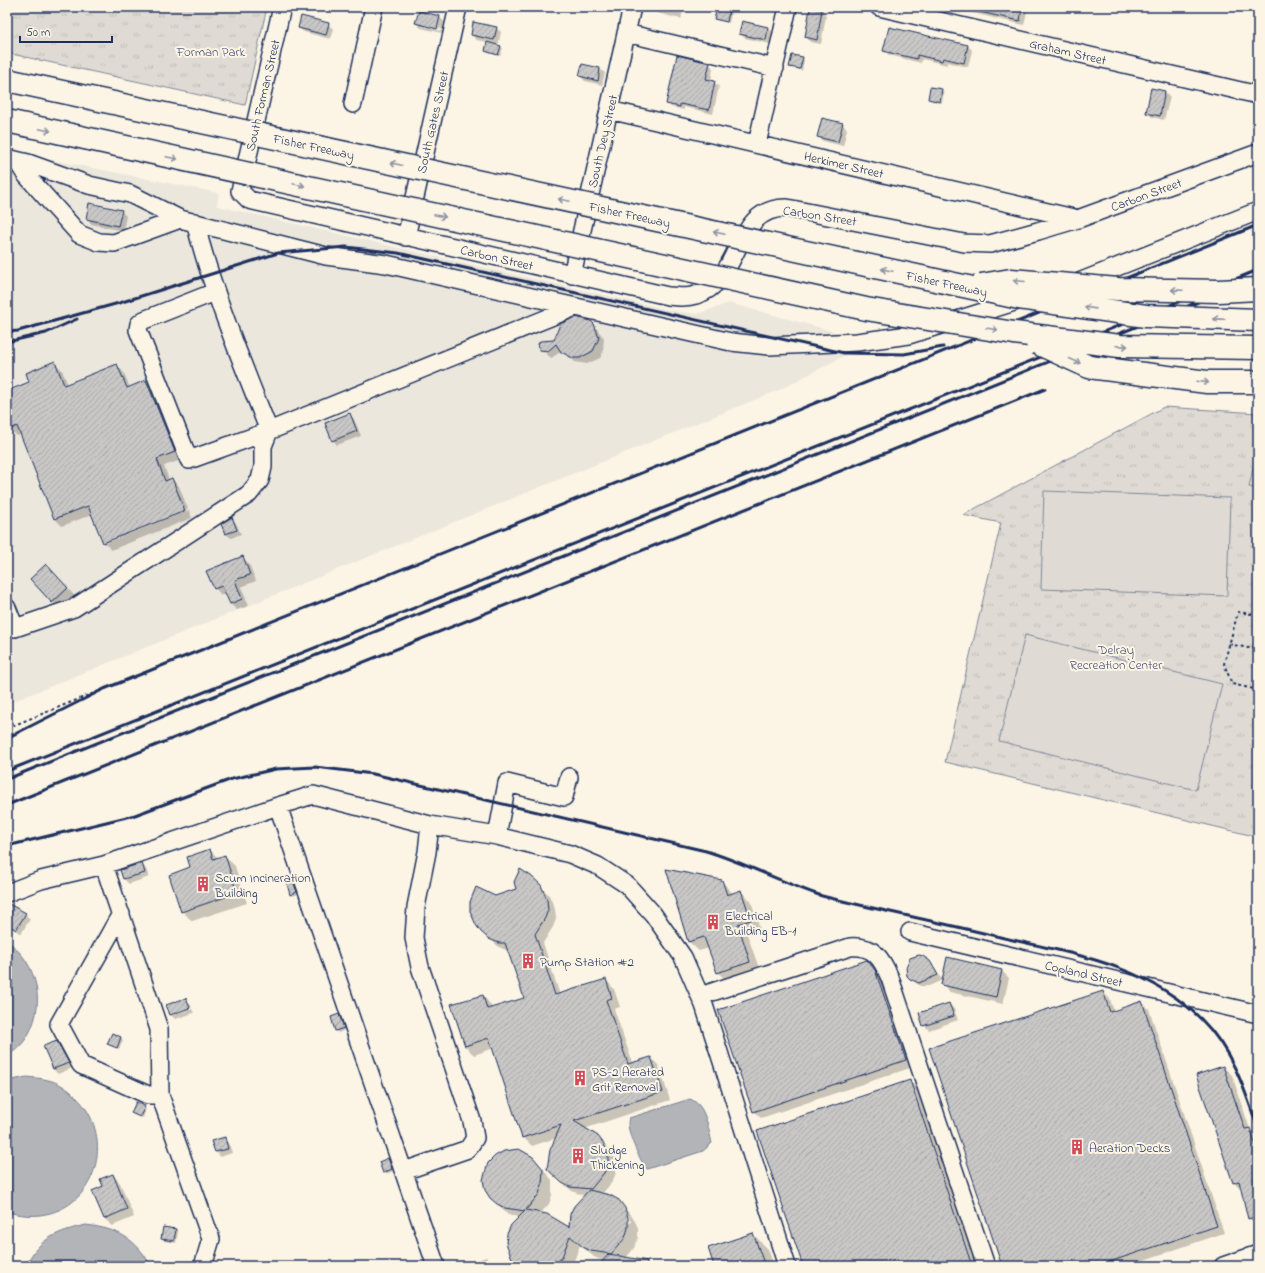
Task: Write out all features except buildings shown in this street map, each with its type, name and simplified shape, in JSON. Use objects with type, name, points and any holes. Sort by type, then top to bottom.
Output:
[{"type":"highway","name":"Fisher Freeway","points":[[7,80],[1019,298],[1146,316],[1258,320]]},
{"type":"highway","points":[[7,121],[866,309],[1014,333],[1120,346],[1258,348]]},
{"type":"highway","points":[[966,287],[1011,280],[1118,289],[1219,291],[1258,289]]},
{"type":"highway","points":[[1014,333],[1089,367],[1207,382],[1258,382]]},
{"type":"street","name":"South Forman Street","points":[[242,183],[282,7]]},
{"type":"street","points":[[353,104],[374,7]]},
{"type":"street","name":"South Gates Street","points":[[406,237],[458,7]]},
{"type":"street","name":"South Dey Street","points":[[572,275],[632,7]]},
{"type":"street","points":[[757,144],[788,7]]},
{"type":"street","name":"Graham Street","points":[[879,7],[1258,95]]},
{"type":"street","points":[[626,33],[775,68]]},
{"type":"street","name":"Herkimer Street","points":[[609,110],[1078,219]]},
{"type":"street","name":"Carbon Street","points":[[242,183],[240,191],[249,200],[668,296],[697,295],[714,285],[726,270],[753,221],[766,211],[780,208],[803,210],[977,244],[1000,242],[1078,219],[1258,153]]},
{"type":"street","points":[[12,159],[79,234],[99,242],[114,243],[187,220]]},
{"type":"street","points":[[12,159],[89,185],[130,194],[187,220],[326,256],[386,264],[731,342],[769,346],[856,342],[909,335],[1091,278],[1258,211]]},
{"type":"street","points":[[7,608],[15,628],[74,608],[249,494],[260,480],[263,467],[263,446],[269,431],[215,292],[205,262],[187,220]]},
{"type":"street","points":[[215,292],[144,320],[139,324],[138,330],[189,460],[269,431],[575,307]]},
{"type":"street","points":[[497,836],[507,783],[564,797],[569,777]]},
{"type":"street","points":[[7,893],[41,880],[104,865],[313,795],[430,825],[497,836],[570,854],[598,866],[627,885],[653,914],[683,957],[700,996],[788,1266]]},
{"type":"street","points":[[278,806],[436,1266]]},
{"type":"street","points":[[404,1171],[468,1149],[475,1138],[472,1121],[420,967],[414,938],[416,907],[427,852],[430,825]]},
{"type":"street","points":[[104,865],[160,1029],[160,1095],[211,1239],[203,1266]]},
{"type":"street","points":[[121,914],[59,1024],[82,1065],[148,1095],[160,1095]]},
{"type":"street","name":"Copland Street","points":[[910,932],[1258,1014]]},
{"type":"street","points":[[700,996],[850,947],[865,947],[878,955],[890,978],[986,1266]]},
{"type":"street","points":[[1224,1266],[1258,1254]]},
{"type":"path","points":[[1258,616],[1238,612],[1224,664],[1229,680],[1232,684],[1258,690]]},
{"type":"path","points":[[1229,644],[1248,648],[1258,646]]},
{"type":"path","points":[[7,728],[104,689]]},
{"type":"shaded area","points":[[7,151],[219,193],[217,206],[674,311],[697,314],[729,303],[843,334],[863,346],[779,390],[7,704]]},
{"type":"shaded area","points":[[7,941],[18,951],[33,974],[37,1000],[36,1014],[32,1027],[25,1040],[7,1057]]},
{"type":"shaded area","points":[[27,1077],[56,1082],[67,1089],[76,1097],[88,1112],[95,1129],[97,1147],[96,1165],[89,1182],[79,1196],[64,1207],[46,1214],[21,1215],[7,1212],[7,1081]]},
{"type":"shaded area","points":[[690,1099],[700,1106],[706,1118],[712,1143],[703,1151],[647,1169],[637,1152],[631,1136],[628,1123],[629,1118]]},
{"type":"shaded area","points":[[86,1225],[116,1232],[132,1241],[145,1256],[151,1266],[26,1266],[36,1249],[50,1238],[58,1233]]},
{"type":"green space","name":"Forman Park","points":[[7,7],[267,7],[245,105],[7,53]]},
{"type":"green space","name":"Delray Recreation Center","points":[[1164,407],[1258,413],[1258,837],[945,762],[1001,523],[963,515]]},
{"type":"green space","points":[[1258,444],[1258,489],[1249,487]]},
{"type":"green space","points":[[1044,491],[1230,498],[1227,596],[1041,589]]},
{"type":"green space","points":[[1025,635],[1222,684],[1196,790],[999,741]]},
{"type":"railway","points":[[7,738],[104,689],[1258,225]]},
{"type":"railway","points":[[7,332],[18,331],[119,303],[278,253],[346,247],[398,253],[844,353],[904,354],[943,347]]},
{"type":"railway","points":[[7,771],[1258,270]]},
{"type":"railway","points":[[7,779],[1258,278]]},
{"type":"railway","points":[[7,342],[46,333],[77,319]]},
{"type":"railway","points":[[7,805],[1045,389]]},
{"type":"railway","points":[[7,846],[135,815],[232,779],[276,769],[315,767],[373,774],[706,851],[822,896],[1057,950],[1110,965],[1135,975],[1159,987],[1181,1002],[1202,1020],[1222,1044],[1242,1085],[1258,1129]]},
{"type":"place","name":"Scum Incineration Building","points":[[203,884]]},
{"type":"place","name":"Electrical Building EB-1","points":[[713,922]]},
{"type":"place","name":"Pump Station #2","points":[[528,961]]},
{"type":"place","name":"PS-2 Aerated Grit Removal","points":[[580,1078]]},
{"type":"place","name":"Aeration Decks","points":[[1077,1147]]},
{"type":"place","name":"Sludge Thickening","points":[[578,1156]]}]
